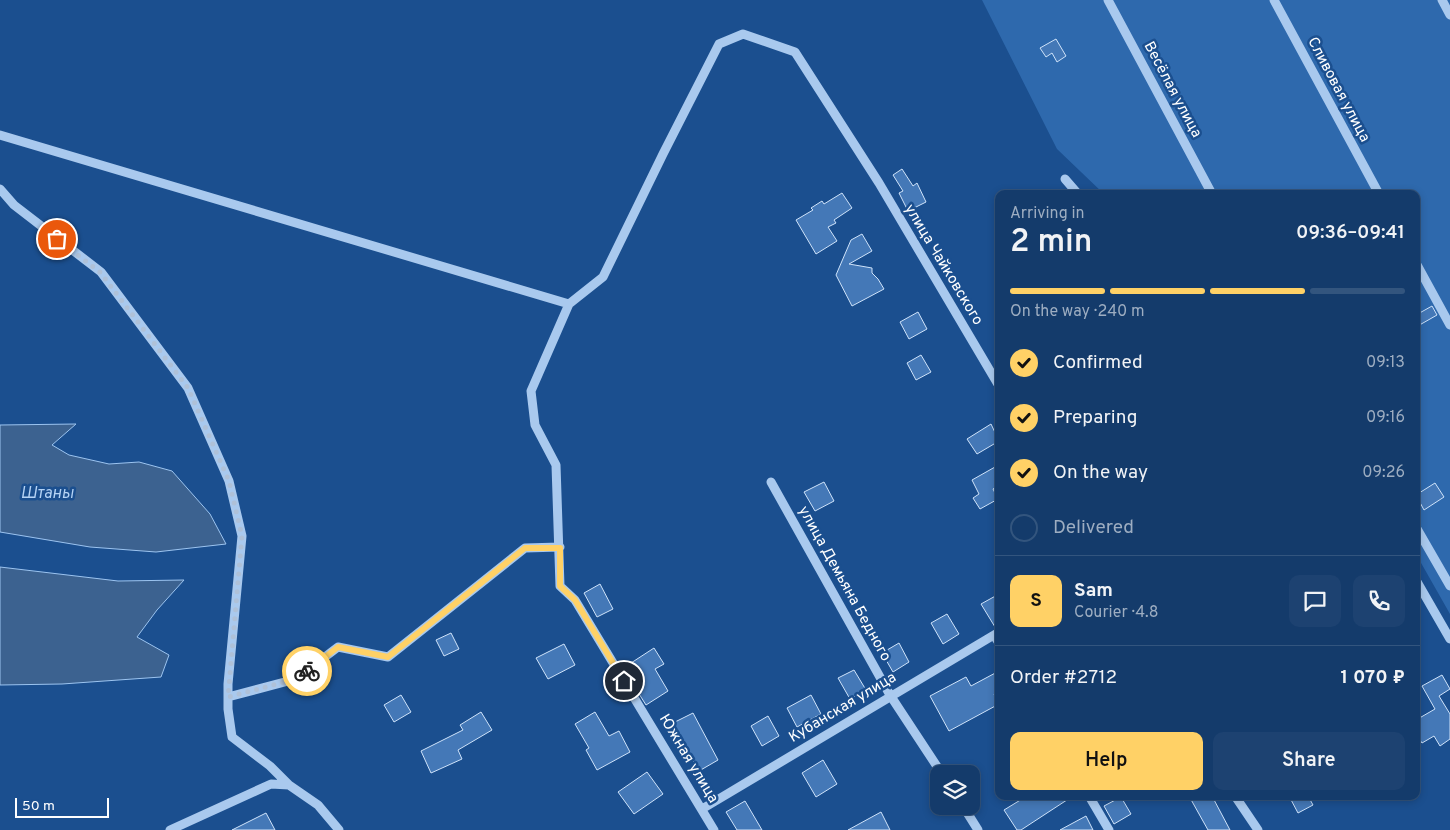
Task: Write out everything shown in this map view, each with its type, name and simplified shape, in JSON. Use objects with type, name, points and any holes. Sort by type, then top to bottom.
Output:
[{"type":"street","name":"Весёлая улица","points":[[1108,0],[1210,190]]},
{"type":"street","name":"Сливовая улица","points":[[1274,0],[1377,190]]},
{"type":"street","points":[[1442,0],[1450,16]]},
{"type":"street","name":"улица Чайковского","points":[[569,304],[603,277],[719,44],[743,34],[795,52],[879,184],[995,379]]},
{"type":"street","points":[[0,135],[569,304]]},
{"type":"street","points":[[1065,179],[1075,190]]},
{"type":"street","points":[[0,189],[14,205],[100,272],[188,388],[229,481],[242,536],[228,697],[232,737],[270,766],[289,785],[318,805],[338,830]]},
{"type":"street","points":[[1420,270],[1450,325]]},
{"type":"street","name":"Южная улица","points":[[569,304],[531,391],[534,424],[556,465],[560,586],[575,600],[714,830]]},
{"type":"street","name":"улица Демьяна Бедного","points":[[771,482],[890,695],[936,765]]},
{"type":"street","points":[[1420,534],[1450,586]]},
{"type":"street","points":[[228,697],[296,679],[338,647],[388,657],[525,548],[560,548]]},
{"type":"street","points":[[1420,587],[1450,639]]},
{"type":"street","name":"Кубанская улица","points":[[702,809],[995,634]]},
{"type":"street","points":[[170,830],[271,784],[289,785]]},
{"type":"street","points":[[1091,800],[1109,830]]},
{"type":"street","points":[[1239,800],[1258,830]]},
{"type":"street","points":[[969,815],[978,830]]},
{"type":"shaded area","points":[[982,0],[1450,0],[1450,614],[1420,561],[1420,190],[1100,190],[1057,149]]},
{"type":"water","name":"Штаны","points":[[76,424],[52,445],[69,455],[109,464],[139,462],[172,471],[210,514],[226,544],[156,552],[90,547],[0,532],[0,425]]},
{"type":"water","points":[[0,567],[118,581],[184,580],[157,610],[137,637],[169,655],[161,677],[62,684],[0,685]]},
{"type":"building","points":[[1056,39],[1066,56],[1057,62],[1052,53],[1046,57],[1040,48]]},
{"type":"building","points":[[902,169],[913,186],[917,183],[926,202],[908,211],[899,193],[903,191],[893,175]]},
{"type":"building","points":[[842,193],[852,208],[834,220],[836,223],[828,227],[837,241],[816,254],[796,220],[813,210],[811,208],[822,201],[824,204]]},
{"type":"building","points":[[862,234],[872,251],[849,264],[872,268],[872,273],[884,289],[852,306],[836,275],[851,240]]},
{"type":"building","points":[[1432,306],[1437,315],[1420,325],[1420,313]]},
{"type":"building","points":[[918,312],[927,329],[909,339],[900,322]]},
{"type":"building","points":[[921,355],[931,372],[916,380],[907,363]]},
{"type":"building","points":[[991,424],[995,432],[995,443],[977,454],[967,439]]},
{"type":"building","points":[[995,467],[995,488],[993,489],[995,501],[980,509],[973,498],[979,494],[972,480]]},
{"type":"building","points":[[824,482],[834,501],[815,511],[804,492]]},
{"type":"building","points":[[1435,483],[1444,497],[1424,510],[1420,502],[1420,492]]},
{"type":"building","points":[[600,584],[613,609],[597,617],[584,593]]},
{"type":"building","points":[[995,596],[995,627],[981,604]]},
{"type":"building","points":[[947,614],[959,634],[943,644],[931,623]]},
{"type":"building","points":[[451,633],[459,649],[444,656],[436,640]]},
{"type":"building","points":[[899,643],[909,662],[893,672],[882,653]]},
{"type":"building","points":[[564,644],[575,665],[548,679],[536,658]]},
{"type":"building","points":[[654,648],[664,664],[655,669],[668,691],[646,705],[636,689],[644,685],[631,663]]},
{"type":"building","points":[[854,670],[866,690],[850,699],[838,678]]},
{"type":"building","points":[[995,673],[995,706],[949,731],[930,696],[966,677],[971,686]]},
{"type":"building","points":[[1442,675],[1450,689],[1439,696],[1450,714],[1450,739],[1440,746],[1434,736],[1422,743],[1420,740],[1420,718],[1435,709],[1422,686]]},
{"type":"building","points":[[401,695],[411,712],[394,722],[384,705]]},
{"type":"building","points":[[811,695],[821,714],[797,727],[787,708]]},
{"type":"building","points":[[481,712],[492,730],[458,750],[462,759],[431,773],[421,751],[463,730],[460,725]]},
{"type":"building","points":[[595,712],[609,736],[619,731],[630,752],[597,770],[586,750],[589,748],[575,724]]},
{"type":"building","points":[[693,713],[718,760],[699,771],[673,723]]},
{"type":"building","points":[[768,716],[779,736],[762,746],[751,726]]},
{"type":"building","points":[[823,760],[837,784],[816,797],[802,773]]},
{"type":"building","points":[[647,772],[663,794],[634,814],[618,792]]},
{"type":"building","points":[[1020,800],[1067,800],[1021,830],[1017,830],[1004,810]]},
{"type":"building","points":[[1115,800],[1123,800],[1131,814],[1114,824],[1104,806]]},
{"type":"building","points":[[1191,800],[1214,800],[1230,830],[1208,830]]},
{"type":"building","points":[[1291,800],[1310,800],[1313,805],[1298,813]]},
{"type":"building","points":[[745,801],[762,830],[737,830],[726,812]]},
{"type":"building","points":[[881,812],[890,830],[848,830]]},
{"type":"building","points":[[266,813],[275,830],[232,830]]},
{"type":"building","points":[[1086,816],[1093,830],[1060,830]]},
{"type":"way so far","points":[[57,239],[100,272],[188,388],[229,481],[242,536],[228,697],[296,679],[307,671]]},
{"type":"route","points":[[307,671],[338,647],[388,657],[525,548],[560,548],[560,586],[575,600],[624,681]]}]
